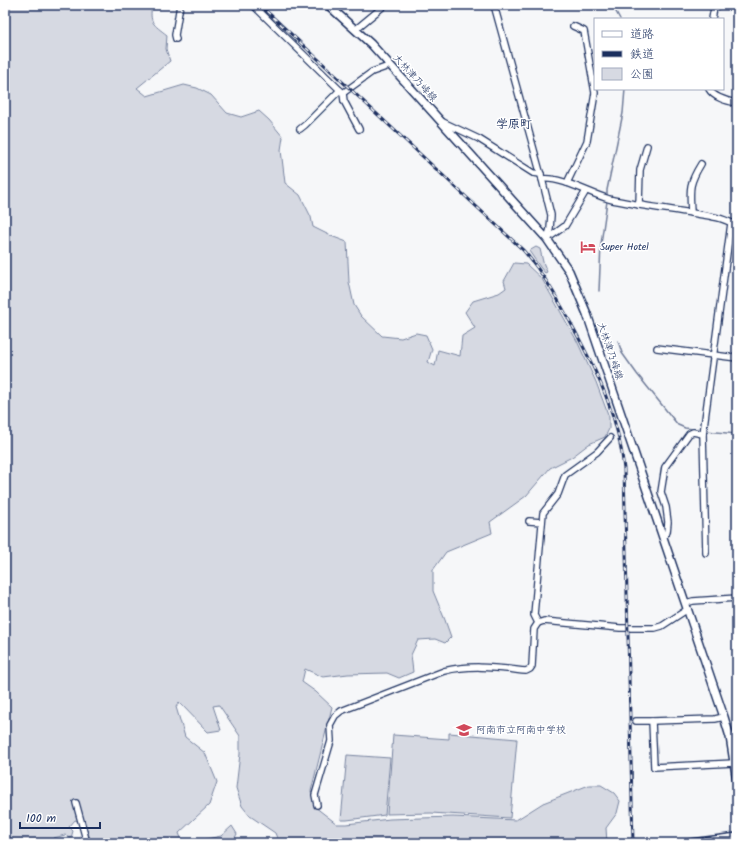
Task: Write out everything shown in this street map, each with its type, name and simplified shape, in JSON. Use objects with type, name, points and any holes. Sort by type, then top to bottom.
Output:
[{"type":"main road","name":"大林津乃峰線","points":[[328,5],[372,44],[547,239],[569,271],[581,296],[724,717],[733,737],[737,781]]},
{"type":"main road","points":[[691,843],[732,839]]},
{"type":"street","points":[[176,39],[175,35],[180,5]]},
{"type":"street","points":[[253,5],[341,91],[344,101],[359,129]]},
{"type":"street","points":[[356,29],[385,5]]},
{"type":"street","points":[[494,5],[551,215],[550,229],[547,239]]},
{"type":"street","points":[[712,18],[712,7],[720,5]]},
{"type":"street","points":[[573,26],[584,31],[594,87]]},
{"type":"street","points":[[300,129],[341,91],[372,72],[386,67],[389,64]]},
{"type":"street","points":[[567,183],[587,141],[594,90]]},
{"type":"street","points":[[710,90],[712,94],[737,103]]},
{"type":"street","points":[[440,120],[480,139],[533,173],[567,183],[586,192],[639,205],[715,217],[734,224],[713,355],[703,432],[706,552]]},
{"type":"street","points":[[639,205],[640,170],[646,146]]},
{"type":"street","points":[[691,213],[690,185],[701,164]]},
{"type":"street","points":[[547,239],[565,226],[586,192]]},
{"type":"street","points":[[657,348],[737,358]]},
{"type":"street","points":[[663,537],[667,532],[668,522],[666,508],[661,492],[665,467],[689,434],[693,432],[703,432]]},
{"type":"street","points":[[538,623],[534,615],[543,513],[558,494],[565,475],[597,452],[610,438]]},
{"type":"street","points":[[529,521],[542,522]]},
{"type":"street","points":[[317,805],[315,795],[331,741],[330,725],[335,716],[341,711],[444,671],[468,666],[530,669],[532,666],[534,629],[538,623],[544,621],[620,628],[654,628],[662,626],[693,601],[737,598]]},
{"type":"street","points":[[636,721],[715,719],[724,717]]},
{"type":"street","points":[[652,721],[654,767],[735,760]]},
{"type":"street","points":[[76,803],[87,843]]},
{"type":"green space","points":[[5,5],[152,5],[151,16],[153,23],[167,35],[166,49],[170,61],[137,88],[147,96],[184,85],[197,88],[211,95],[227,113],[241,117],[259,111],[269,120],[283,137],[281,150],[285,183],[300,195],[311,217],[313,227],[347,242],[349,282],[354,305],[361,316],[382,336],[401,338],[416,333],[426,335],[432,349],[428,362],[435,366],[438,350],[460,356],[462,336],[475,328],[465,312],[473,301],[499,293],[506,288],[504,281],[514,263],[526,264],[542,279],[577,341],[596,382],[609,417],[609,429],[605,437],[589,444],[572,457],[550,468],[526,496],[490,522],[492,533],[446,552],[433,570],[433,591],[451,637],[445,643],[435,639],[418,640],[411,655],[413,672],[399,678],[387,673],[348,674],[323,677],[305,669],[302,682],[316,692],[332,707],[311,791],[315,807],[337,824],[346,824],[390,819],[453,817],[516,820],[543,803],[589,785],[601,785],[614,793],[620,801],[617,813],[606,828],[607,843],[279,843],[275,833],[250,816],[242,806],[236,788],[240,754],[240,736],[219,705],[213,706],[221,730],[208,732],[179,702],[176,707],[185,737],[205,753],[217,782],[209,805],[179,833],[183,843],[91,843],[86,825],[75,820],[69,827],[73,831],[71,838],[65,835],[54,838],[52,843],[5,843]]},
{"type":"green space","points":[[536,247],[540,249],[547,272],[545,273],[529,251]]},
{"type":"green space","points":[[449,733],[517,739],[510,818],[431,813],[387,814],[393,735],[449,739]]},
{"type":"green space","points":[[347,755],[390,758],[385,815],[341,820]]},
{"type":"green space","points":[[232,826],[237,834],[232,843],[188,843],[221,836]]},
{"type":"waterway","points":[[609,5],[615,10],[619,18]]},
{"type":"waterway","points":[[607,197],[607,190],[623,113],[625,90]]},
{"type":"waterway","points":[[599,291],[601,244],[607,201]]},
{"type":"waterway","points":[[618,341],[622,353],[678,425],[685,428],[702,430]]},
{"type":"waterway","points":[[706,431],[737,434]]},
{"type":"railway","points":[[260,5],[523,250],[538,269],[557,298],[583,346],[599,380],[612,414],[624,469],[633,843]]},
{"type":"place","name":"Super Hotel","points":[[588,247]]},
{"type":"place","name":"阿南市立阿南中学校","points":[[464,730]]},
{"type":"district","name":"学原町","points":[[514,124]]}]
